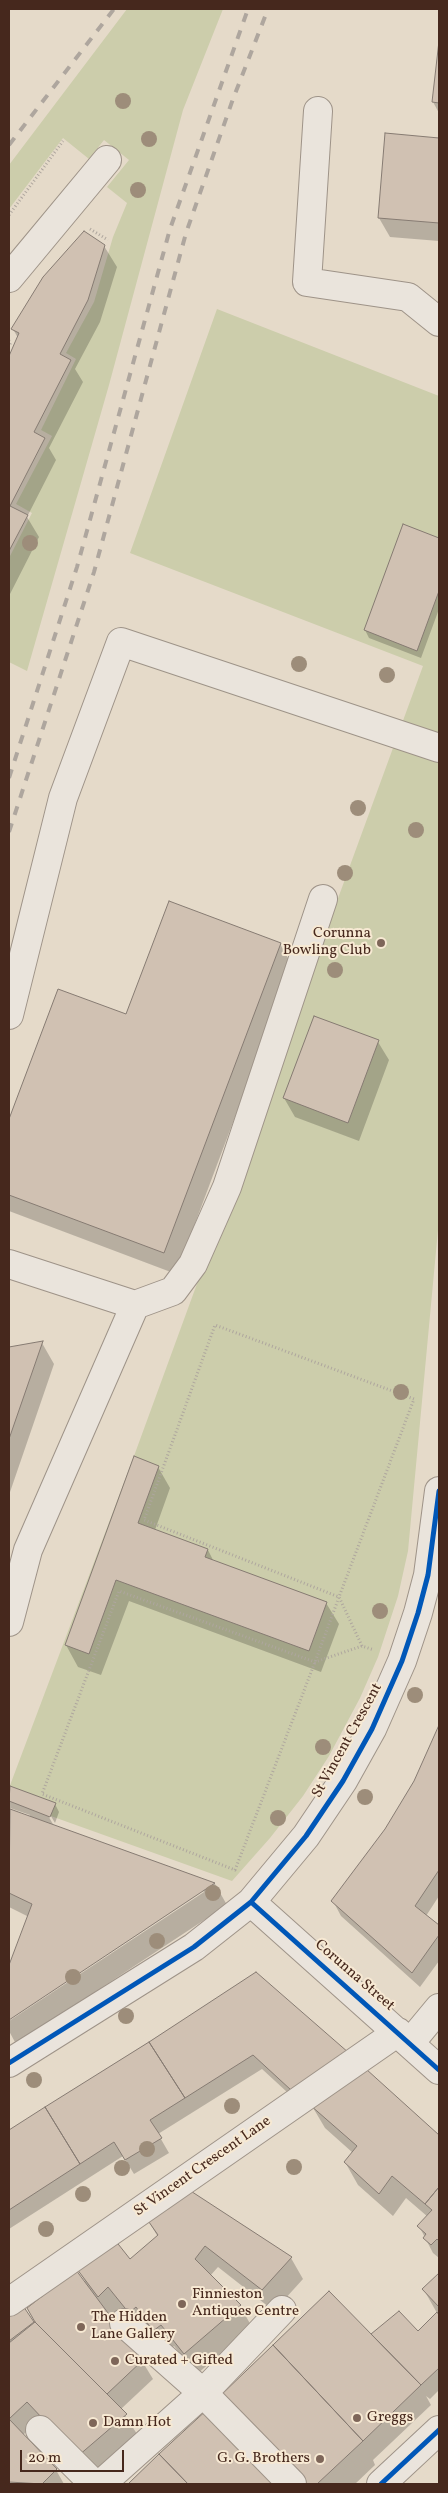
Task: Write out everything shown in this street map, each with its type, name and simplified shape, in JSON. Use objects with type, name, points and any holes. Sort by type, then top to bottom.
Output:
[{"type":"street","points":[[318,111],[308,282],[408,297],[439,322]]},
{"type":"street","points":[[9,278],[107,160]]},
{"type":"street","points":[[9,1015],[63,798],[121,642],[439,748]]},
{"type":"street","points":[[9,1264],[135,1305],[173,1291],[193,1264],[228,1188],[323,899]]},
{"type":"street","points":[[9,1622],[28,1550],[135,1305]]},
{"type":"street","name":"St Vincent Crescent","points":[[9,2063],[194,1946],[251,1902],[306,1836],[344,1781],[372,1729],[402,1661],[418,1613],[428,1574],[439,1491]]},
{"type":"street","name":"Corunna Street","points":[[251,1902],[439,2070]]},
{"type":"street","name":"St Vincent Crescent Lane","points":[[9,2302],[404,2038],[439,2008]]},
{"type":"street","points":[[101,2484],[203,2393],[282,2310]]},
{"type":"street","points":[[124,2323],[203,2393],[292,2484]]},
{"type":"street","points":[[40,2430],[94,2484]]},
{"type":"street","points":[[381,2484],[439,2430]]},
{"type":"path","points":[[9,215],[63,141]]},
{"type":"path","points":[[9,341],[9,346]]},
{"type":"path","points":[[362,1646],[339,1597],[144,1520],[215,1325],[414,1399],[339,1597],[315,1662],[235,1870],[42,1794],[119,1591],[315,1662],[362,1646],[402,1661]]},
{"type":"green space","points":[[127,9],[223,9],[183,110],[109,385],[27,671],[9,662],[9,558],[32,513],[16,504],[52,436],[41,430],[76,359],[66,353],[94,302],[113,237],[127,203],[107,187],[129,160],[104,140],[89,159],[63,138],[9,209],[9,165]]},
{"type":"green space","name":"Corunna Bowling Club","points":[[217,309],[439,396],[439,1219],[408,1551],[398,1596],[378,1657],[360,1698],[329,1756],[303,1796],[270,1838],[232,1881],[9,1801],[9,1788],[134,1456],[423,666],[130,553]]},
{"type":"building","points":[[439,41],[439,103],[432,102]]},
{"type":"building","points":[[385,133],[439,138],[439,223],[378,218]]},
{"type":"building","points":[[84,231],[105,245],[88,300],[60,354],[71,360],[34,432],[45,438],[10,506],[28,515],[9,551],[9,356],[19,333],[11,329],[43,277]]},
{"type":"building","points":[[403,524],[439,538],[439,591],[417,651],[364,630]]},
{"type":"building","points":[[169,901],[281,943],[164,1253],[9,1195],[9,1119],[58,989],[126,1014]]},
{"type":"building","points":[[314,1016],[379,1040],[348,1123],[283,1098]]},
{"type":"building","points":[[43,1341],[9,1439],[9,1347]]},
{"type":"building","points":[[134,1456],[159,1466],[138,1523],[208,1549],[205,1557],[327,1602],[309,1651],[116,1580],[89,1654],[65,1645]]},
{"type":"building","points":[[439,1725],[439,1870],[415,1906],[439,1925],[439,1935],[412,1973],[331,1901],[385,1829],[414,1781]]},
{"type":"building","points":[[10,1786],[56,1803],[50,1817],[9,1801]]},
{"type":"building","points":[[10,1809],[215,1883],[9,2020],[9,1965],[32,1904],[9,1893]]},
{"type":"building","points":[[256,1972],[349,2053],[291,2090],[253,2055],[185,2098],[149,2042]]},
{"type":"building","points":[[149,2042],[185,2098],[150,2120],[162,2138],[125,2160],[114,2142],[80,2164],[45,2107]]},
{"type":"building","points":[[366,2069],[439,2135],[439,2187],[425,2204],[392,2176],[379,2194],[344,2162],[357,2146],[310,2105]]},
{"type":"building","points":[[45,2107],[80,2164],[9,2210],[9,2130]]},
{"type":"building","points":[[180,2184],[292,2257],[262,2290],[205,2246],[195,2259],[241,2305],[184,2354],[161,2325],[153,2331],[136,2307],[129,2313],[108,2287],[98,2297],[77,2269],[111,2235],[130,2259],[158,2235],[142,2212]]},
{"type":"building","points":[[439,2187],[439,2241],[437,2239],[431,2245],[423,2238],[426,2234],[417,2226],[432,2210],[425,2204]]},
{"type":"building","points":[[76,2270],[143,2360],[107,2394],[35,2322],[27,2308]]},
{"type":"building","points":[[439,2273],[439,2307],[422,2289]]},
{"type":"building","points":[[329,2291],[421,2385],[363,2441],[273,2345]]},
{"type":"building","points":[[17,2297],[34,2322],[9,2341],[9,2303]]},
{"type":"building","points":[[399,2311],[418,2331],[437,2312],[439,2315],[439,2368],[421,2385],[371,2334]]},
{"type":"building","points":[[35,2322],[127,2414],[78,2456],[27,2402],[9,2419],[9,2343]]},
{"type":"building","points":[[273,2345],[363,2441],[317,2484],[306,2484],[220,2396]]},
{"type":"building","points":[[210,2407],[286,2484],[188,2484],[159,2454]]},
{"type":"building","points":[[9,2419],[57,2469],[42,2484],[9,2482]]},
{"type":"building","points":[[159,2454],[188,2484],[128,2484]]},
{"type":"railway","points":[[9,145],[114,9]]},
{"type":"railway","points":[[9,778],[77,567],[170,229],[248,9]]},
{"type":"railway","points":[[9,832],[94,572],[186,233],[233,99],[268,9]]},
{"type":"cycle path","points":[[9,2063],[194,1947],[251,1902],[306,1836],[343,1781],[372,1729],[402,1661],[428,1575],[439,1491]]},
{"type":"cycle path","points":[[251,1902],[439,2070]]},
{"type":"cycle path","points":[[381,2484],[439,2430]]},
{"type":"place","name":"Corunna Bowling Club","points":[[381,943]]},
{"type":"place","name":"Finnieston Antiques Centre","points":[[182,2304]]},
{"type":"place","name":"The Hidden Lane Gallery","points":[[81,2327]]},
{"type":"place","name":"Curated + Gifted","points":[[115,2361]]},
{"type":"place","name":"Greggs","points":[[357,2418]]},
{"type":"place","name":"Damn Hot","points":[[93,2423]]},
{"type":"place","name":"G. G. Brothers","points":[[320,2459]]}]
